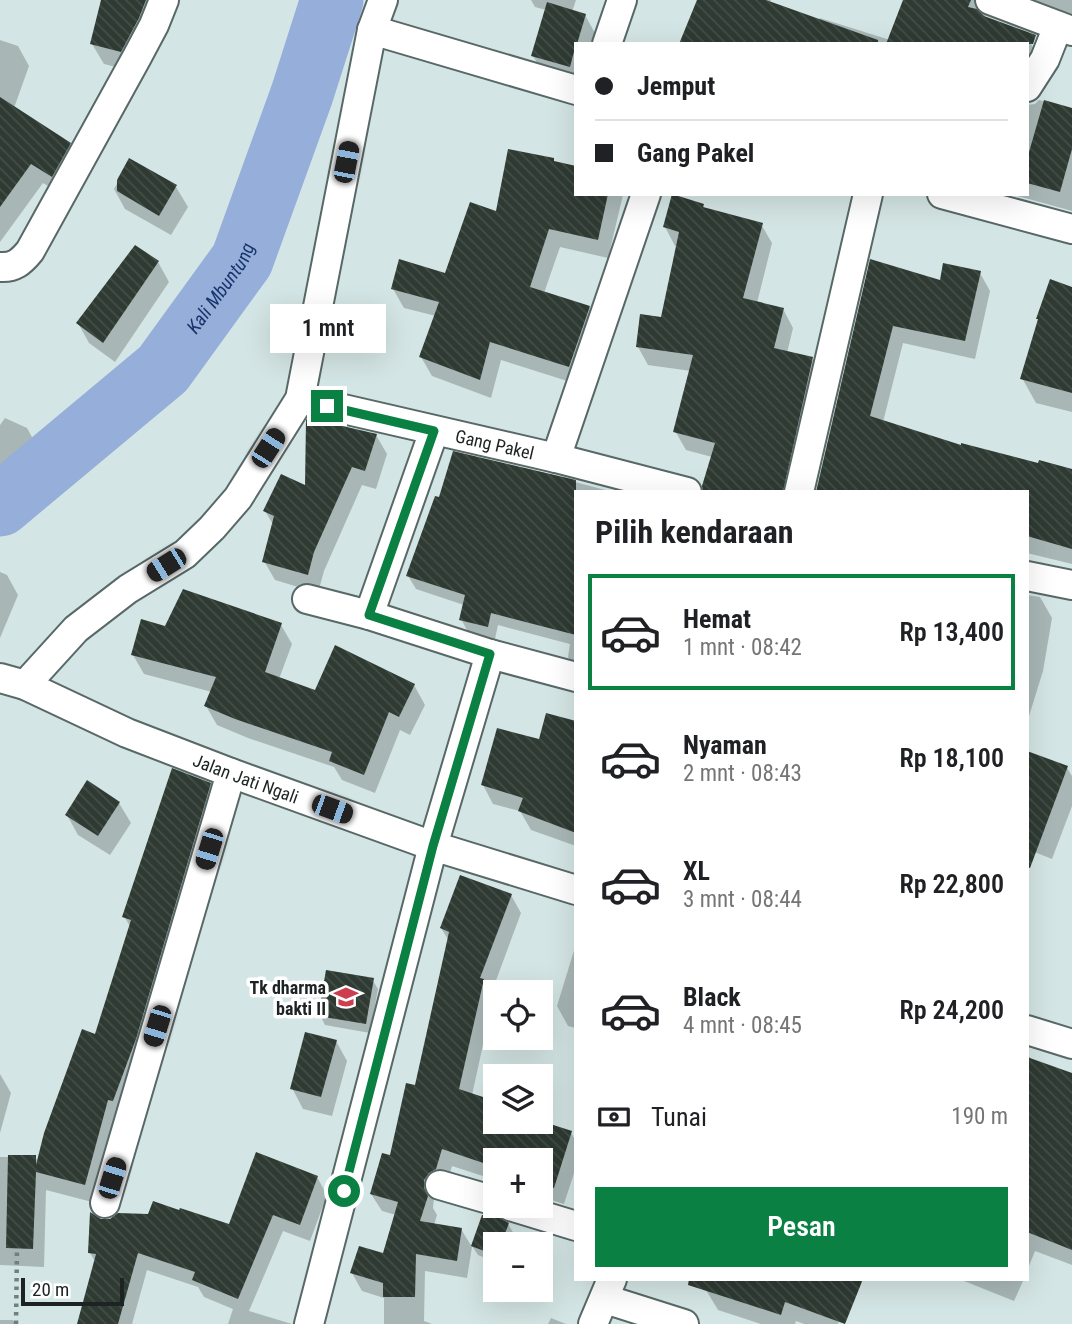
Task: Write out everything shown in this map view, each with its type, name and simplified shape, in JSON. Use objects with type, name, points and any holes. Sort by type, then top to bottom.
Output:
[{"type":"street","points":[[0,267],[13,267],[30,251],[154,25],[164,0]]},
{"type":"street","points":[[13,682],[128,589],[185,554],[212,528],[238,498],[300,399],[372,30],[383,0]]},
{"type":"street","points":[[608,42],[622,0]]},
{"type":"street","points":[[992,1],[1065,29],[1029,83]]},
{"type":"street","points":[[372,30],[574,89]]},
{"type":"street","points":[[556,458],[645,196]]},
{"type":"street","points":[[799,490],[868,196]]},
{"type":"street","points":[[972,198],[1072,229]]},
{"type":"street","name":"Gang Pakel","points":[[300,399],[556,458],[680,490]]},
{"type":"street","points":[[369,615],[434,431]]},
{"type":"street","points":[[1029,576],[1072,585]]},
{"type":"street","points":[[307,599],[574,676]]},
{"type":"street","points":[[309,1324],[433,846],[490,654]]},
{"type":"street","name":"Jalan Jati Ngali","points":[[13,682],[127,733],[231,773],[433,846],[574,889]]},
{"type":"street","points":[[105,1203],[231,773]]},
{"type":"street","points":[[1029,1031],[1072,1044]]},
{"type":"street","points":[[440,1185],[483,1198]]},
{"type":"street","points":[[550,1218],[574,1225]]},
{"type":"street","points":[[593,1324],[608,1289],[684,1324]]},
{"type":"path","points":[[16,1324],[17,1248]]},
{"type":"building","points":[[101,0],[146,0],[121,52],[90,44]]},
{"type":"building","points":[[697,0],[766,0],[878,40],[878,42],[680,42]]},
{"type":"building","points":[[903,0],[971,0],[968,7],[977,9],[984,16],[1036,35],[1033,44],[887,42]]},
{"type":"building","points":[[547,2],[586,14],[578,42],[574,42],[570,67],[531,56]]},
{"type":"building","points":[[0,97],[71,143],[52,177],[31,164],[0,207]]},
{"type":"building","points":[[1044,100],[1072,108],[1072,149],[1060,192],[1029,184],[1029,152]]},
{"type":"building","points":[[508,149],[554,158],[554,161],[574,166],[574,196],[608,196],[598,240],[549,229],[530,287],[590,306],[569,367],[490,342],[480,380],[419,357],[439,302],[391,289],[399,259],[445,273],[470,202],[496,211]]},
{"type":"building","points":[[129,158],[177,185],[159,216],[117,191],[117,180]]},
{"type":"building","points":[[671,196],[763,223],[743,298],[784,308],[774,348],[813,357],[783,490],[703,490],[715,443],[673,432],[693,355],[636,347],[640,314],[661,317],[679,232],[663,227]]},
{"type":"building","points":[[135,245],[159,261],[103,343],[76,323]]},
{"type":"building","points":[[870,259],[940,280],[943,263],[981,271],[965,341],[893,326],[870,416],[961,445],[1072,469],[1072,549],[1029,537],[1029,490],[816,490]]},
{"type":"building","points":[[1050,279],[1072,287],[1072,393],[1020,379]]},
{"type":"building","points":[[308,418],[377,434],[365,471],[352,467],[314,552],[308,575],[262,562],[274,516],[263,511],[281,474],[305,485]]},
{"type":"building","points":[[453,451],[576,480],[574,634],[491,613],[488,627],[459,620],[465,595],[406,576],[435,496],[439,497]]},
{"type":"building","points":[[183,589],[282,623],[265,672],[315,690],[335,645],[415,684],[399,717],[389,712],[364,775],[329,761],[332,752],[204,706],[216,677],[131,655],[141,619],[165,626]]},
{"type":"building","points":[[546,713],[574,720],[574,832],[518,811],[523,798],[481,785],[497,728],[539,739]]},
{"type":"building","points":[[1029,752],[1068,766],[1029,868]]},
{"type":"building","points":[[172,768],[211,783],[136,1039],[113,1101],[108,1100],[85,1185],[36,1172],[33,1249],[6,1248],[8,1155],[36,1155],[36,1165],[44,1133],[82,1029],[95,1034],[131,920],[122,917]]},
{"type":"building","points":[[87,780],[120,802],[98,836],[65,815]]},
{"type":"building","points":[[460,875],[512,894],[480,978],[484,979],[459,1089],[483,1097],[483,1134],[553,1134],[553,1125],[572,1131],[554,1188],[553,1148],[483,1148],[483,1163],[442,1149],[436,1169],[424,1180],[428,1196],[420,1221],[462,1228],[457,1261],[416,1254],[415,1297],[383,1297],[383,1283],[350,1273],[359,1246],[383,1253],[398,1202],[370,1194],[382,1153],[390,1155],[406,1083],[415,1085],[449,932],[440,928]]},
{"type":"building","name":"Tk dharma bakti II","points":[[326,970],[374,978],[366,1024],[318,1016]]},
{"type":"building","points":[[305,1032],[337,1040],[321,1097],[290,1089]]},
{"type":"building","points":[[1029,1058],[1072,1073],[1072,1250],[1029,1233]]},
{"type":"building","points":[[256,1152],[318,1176],[300,1225],[273,1215],[238,1299],[192,1280],[195,1272],[138,1253],[118,1324],[77,1324],[96,1254],[88,1253],[90,1212],[101,1219],[110,1219],[118,1213],[148,1214],[153,1201],[229,1224]]},
{"type":"building","points":[[482,1215],[483,1218],[500,1218],[509,1223],[506,1232],[483,1232],[483,1250],[471,1246]]},
{"type":"building","points":[[689,1281],[862,1281],[845,1324],[785,1302],[781,1315],[688,1285]]},
{"type":"waterway","name":"Kali Mbuntung","points":[[0,505],[163,369],[242,260],[302,94],[332,0]]},
{"type":"place","name":"Tk dharma bakti II","points":[[346,997]]},
{"type":"route","points":[[327,406],[434,431],[369,615],[490,654],[433,846],[344,1191]]}]
